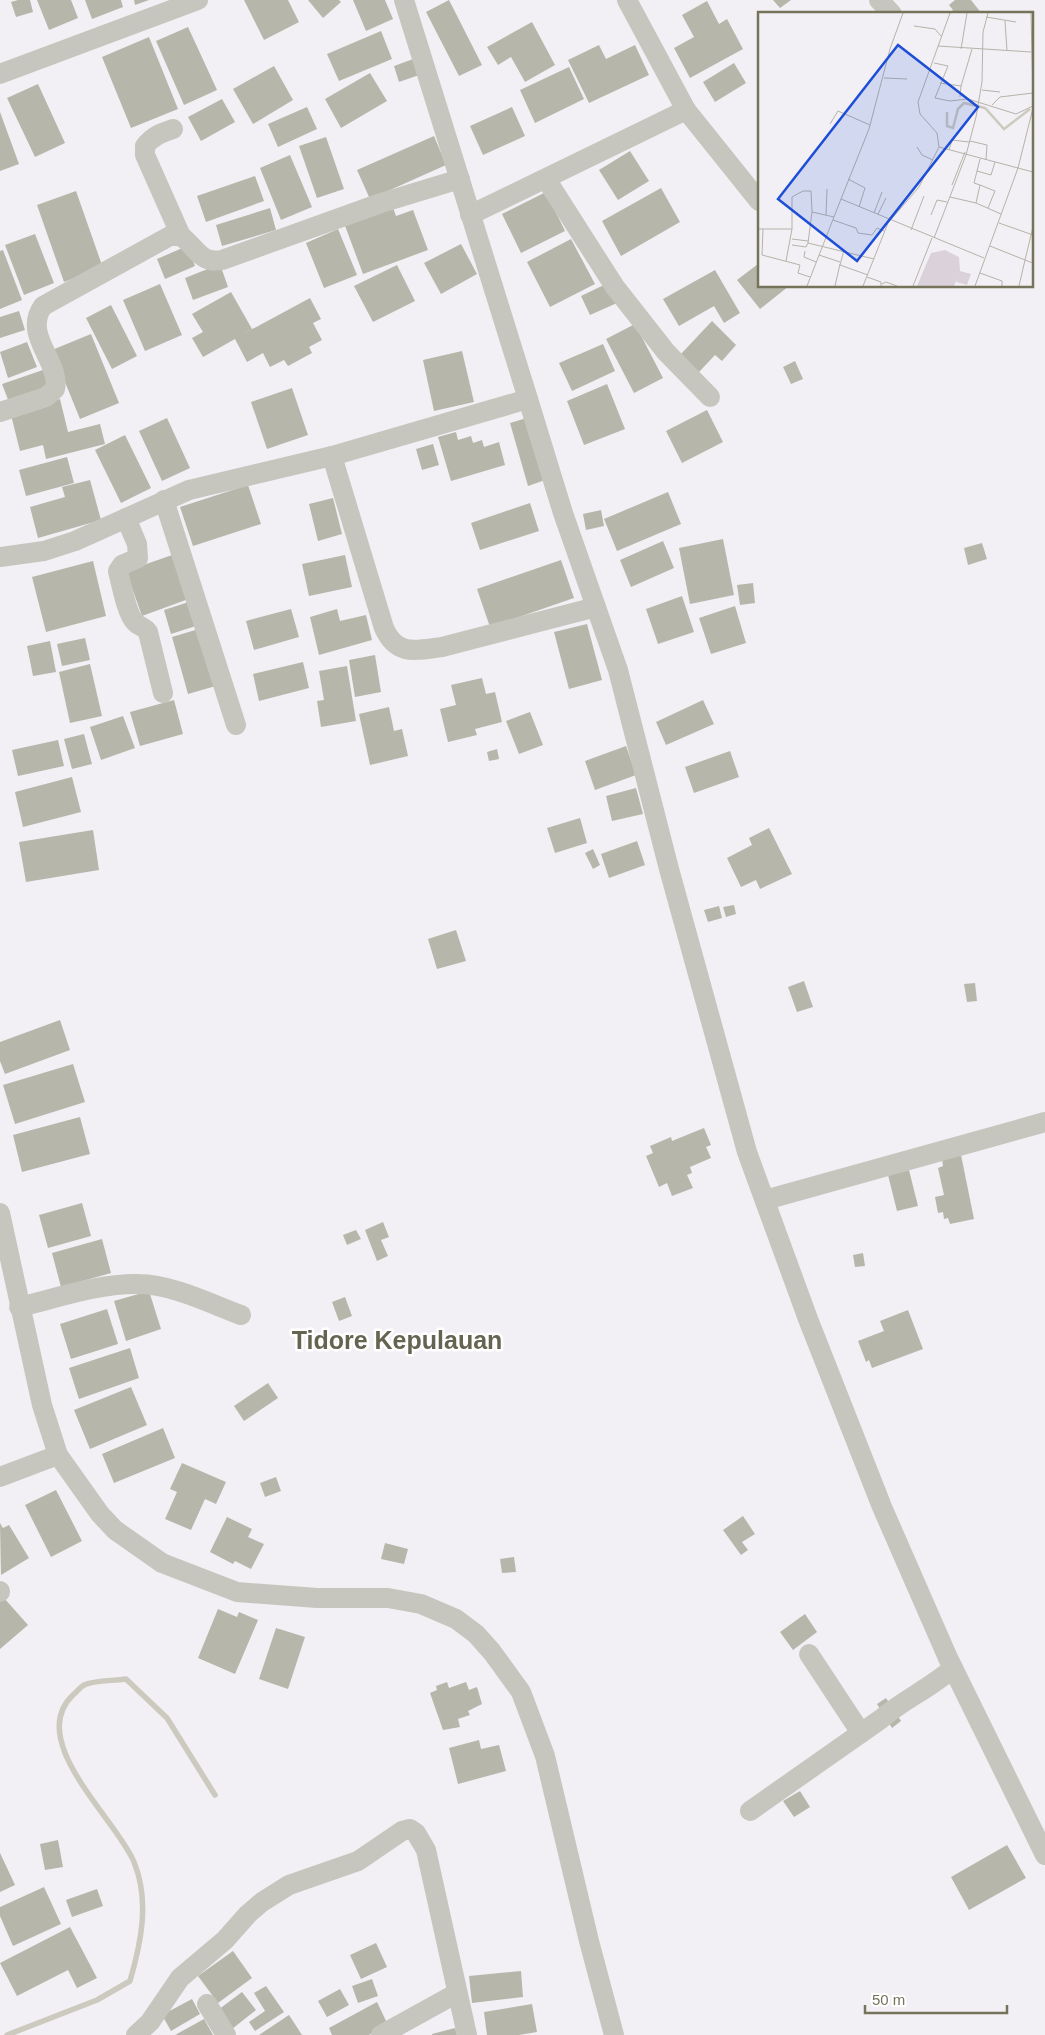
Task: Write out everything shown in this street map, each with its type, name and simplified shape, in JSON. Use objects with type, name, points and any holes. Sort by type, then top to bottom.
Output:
[{"type":"street","points":[[0,74],[176,4],[198,0]]},
{"type":"street","points":[[404,0],[563,513],[618,670],[745,1143],[882,1507],[953,1668],[1045,1855]]},
{"type":"street","points":[[627,0],[686,110],[758,201]]},
{"type":"street","points":[[879,0],[890,12]]},
{"type":"street","points":[[470,214],[686,110]]},
{"type":"street","points":[[173,129],[156,135],[150,140],[145,146],[145,155],[181,236],[202,258],[214,262],[381,203],[460,179]]},
{"type":"street","points":[[546,179],[615,287],[666,352],[710,397]]},
{"type":"street","points":[[0,412],[46,397],[55,389],[55,378],[37,331],[38,314],[43,306],[170,236],[181,236]]},
{"type":"street","points":[[0,556],[44,551],[75,541],[189,490],[332,456],[528,399]]},
{"type":"street","points":[[332,456],[384,628],[389,639],[403,649],[418,651],[442,647],[596,607]]},
{"type":"street","points":[[164,500],[236,725]]},
{"type":"street","points":[[126,518],[139,551],[138,558],[122,565],[118,571],[131,616],[135,623],[144,627],[148,632],[163,693]]},
{"type":"street","points":[[765,1200],[1045,1122]]},
{"type":"street","points":[[0,1213],[42,1405],[58,1455],[100,1514],[115,1530],[162,1563],[237,1592],[317,1598],[388,1598],[421,1604],[456,1619],[476,1634],[492,1652],[521,1692],[545,1756],[555,1792],[588,1941],[614,2035]]},
{"type":"street","points":[[20,1307],[107,1286],[141,1284],[169,1289],[241,1315]]},
{"type":"street","points":[[0,1477],[58,1455]]},
{"type":"street","points":[[809,1654],[861,1733]]},
{"type":"street","points":[[750,1811],[899,1704],[941,1680],[953,1668]]},
{"type":"street","points":[[136,2035],[150,2022],[180,1978],[224,1940],[262,1902],[289,1885],[353,1864],[402,1831],[410,1829],[416,1833],[426,1850],[467,2035]]},
{"type":"street","points":[[381,2035],[457,1993]]},
{"type":"street","points":[[207,2004],[226,2035]]},
{"type":"building","points":[[30,0],[33,12],[16,17],[11,2]]},
{"type":"building","points":[[37,0],[71,0],[78,18],[49,30]]},
{"type":"building","points":[[85,0],[121,0],[123,7],[92,19]]},
{"type":"building","points":[[134,0],[149,0],[135,5]]},
{"type":"building","points":[[244,0],[288,0],[299,22],[264,40]]},
{"type":"building","points":[[308,0],[339,0],[341,2],[323,18]]},
{"type":"building","points":[[353,0],[385,0],[393,19],[366,31]]},
{"type":"building","points":[[449,0],[482,65],[459,76],[426,12]]},
{"type":"building","points":[[773,0],[791,0],[780,8]]},
{"type":"building","points":[[955,0],[971,0],[980,12],[951,12],[953,10],[949,5]]},
{"type":"building","points":[[707,1],[719,24],[727,19],[743,49],[690,78],[674,48],[694,37],[682,15]]},
{"type":"building","points":[[532,22],[555,65],[525,82],[511,57],[498,65],[487,47]]},
{"type":"building","points":[[188,27],[217,90],[184,105],[156,41]]},
{"type":"building","points":[[381,31],[392,59],[339,81],[327,54]]},
{"type":"building","points":[[149,37],[178,109],[131,128],[102,57]]},
{"type":"building","points":[[599,45],[606,59],[635,45],[649,75],[589,103],[568,60]]},
{"type":"building","points":[[416,58],[422,74],[399,82],[394,66]]},
{"type":"building","points":[[734,63],[746,83],[715,102],[703,82]]},
{"type":"building","points":[[274,66],[293,100],[253,124],[233,89]]},
{"type":"building","points":[[569,67],[584,99],[535,123],[520,90]]},
{"type":"building","points":[[370,73],[387,101],[341,128],[325,99]]},
{"type":"building","points":[[38,84],[65,143],[35,157],[7,98]]},
{"type":"building","points":[[222,99],[235,122],[201,141],[188,117]]},
{"type":"building","points":[[307,107],[317,129],[278,147],[268,124]]},
{"type":"building","points":[[512,107],[525,136],[483,155],[470,126]]},
{"type":"building","points":[[0,112],[19,164],[0,171]]},
{"type":"building","points":[[434,136],[446,165],[370,199],[357,170]]},
{"type":"building","points":[[326,137],[344,189],[317,198],[299,146]]},
{"type":"building","points":[[630,151],[649,181],[618,200],[599,170]]},
{"type":"building","points":[[290,155],[312,207],[281,220],[260,168]]},
{"type":"building","points":[[255,176],[264,201],[206,222],[197,196]]},
{"type":"building","points":[[661,188],[680,222],[621,256],[602,221]]},
{"type":"building","points":[[76,191],[103,268],[64,282],[37,205]]},
{"type":"building","points":[[546,192],[565,231],[521,253],[502,214]]},
{"type":"building","points":[[392,205],[396,216],[413,210],[428,250],[363,274],[344,223]]},
{"type":"building","points":[[270,208],[276,230],[222,246],[216,225]]},
{"type":"building","points":[[338,229],[357,275],[324,288],[306,243]]},
{"type":"building","points":[[35,234],[54,283],[24,295],[5,245]]},
{"type":"building","points":[[571,239],[595,284],[550,307],[527,262]]},
{"type":"building","points":[[461,244],[477,274],[441,294],[424,263]]},
{"type":"building","points":[[187,246],[195,266],[165,279],[157,259]]},
{"type":"building","points":[[3,250],[22,300],[0,309],[0,251]]},
{"type":"building","points":[[220,264],[228,287],[193,300],[185,278]]},
{"type":"building","points":[[758,264],[758,288],[786,288],[760,309],[737,280]]},
{"type":"building","points":[[397,265],[415,301],[373,322],[354,286]]},
{"type":"building","points":[[715,270],[740,313],[724,323],[714,306],[679,326],[663,299]]},
{"type":"building","points":[[608,283],[617,303],[590,315],[581,296]]},
{"type":"building","points":[[160,284],[182,335],[145,351],[123,300]]},
{"type":"building","points":[[231,292],[252,329],[245,333],[310,298],[321,319],[313,323],[322,340],[309,347],[312,353],[288,366],[284,360],[270,367],[263,353],[247,362],[235,339],[203,357],[192,338],[203,332],[192,314]]},
{"type":"building","points":[[111,305],[137,356],[112,369],[86,318]]},
{"type":"building","points":[[19,311],[25,330],[0,338],[0,317]]},
{"type":"building","points":[[712,321],[736,345],[722,361],[715,355],[699,372],[680,355]]},
{"type":"building","points":[[635,324],[663,378],[634,393],[606,339]]},
{"type":"building","points":[[91,334],[119,403],[80,419],[52,350]]},
{"type":"building","points":[[27,342],[37,367],[8,378],[0,352]]},
{"type":"building","points":[[603,344],[615,371],[572,391],[559,363]]},
{"type":"building","points":[[462,351],[474,402],[434,411],[423,360]]},
{"type":"building","points":[[795,361],[803,379],[791,384],[783,367]]},
{"type":"building","points":[[43,370],[49,388],[9,402],[2,384]]},
{"type":"building","points":[[607,384],[625,429],[584,445],[567,401]]},
{"type":"building","points":[[292,388],[308,435],[267,449],[251,402]]},
{"type":"building","points":[[60,399],[68,432],[100,424],[105,444],[46,459],[43,445],[20,451],[10,411]]},
{"type":"building","points":[[707,410],[723,442],[682,463],[666,431]]},
{"type":"building","points":[[530,417],[548,479],[528,486],[510,423]]},
{"type":"building","points":[[167,418],[190,468],[162,481],[139,431]]},
{"type":"building","points":[[456,432],[458,440],[471,436],[473,443],[482,440],[484,447],[499,442],[505,465],[451,481],[438,437]]},
{"type":"building","points":[[125,435],[151,488],[121,503],[95,450]]},
{"type":"building","points":[[433,444],[439,465],[422,470],[416,449]]},
{"type":"building","points":[[67,457],[74,483],[26,496],[19,470]]},
{"type":"building","points":[[90,480],[101,520],[38,538],[30,507],[65,497],[62,487]]},
{"type":"building","points":[[248,485],[261,524],[193,546],[180,507]]},
{"type":"building","points":[[668,492],[681,524],[617,551],[604,519]]},
{"type":"building","points":[[333,498],[342,534],[318,541],[309,504]]},
{"type":"building","points":[[530,503],[539,531],[480,550],[471,523]]},
{"type":"building","points":[[601,510],[604,526],[586,530],[583,514]]},
{"type":"building","points":[[723,539],[734,595],[690,604],[679,548]]},
{"type":"building","points":[[663,541],[674,568],[631,587],[620,560]]},
{"type":"building","points":[[982,543],[987,559],[968,565],[964,548]]},
{"type":"building","points":[[178,553],[194,597],[142,616],[126,571]]},
{"type":"building","points":[[345,555],[352,587],[309,596],[302,564]]},
{"type":"building","points":[[561,560],[574,598],[490,627],[477,589]]},
{"type":"building","points":[[93,561],[106,616],[46,632],[32,577]]},
{"type":"building","points":[[753,583],[755,603],[740,605],[737,585]]},
{"type":"building","points":[[682,596],[694,632],[658,644],[646,609]]},
{"type":"building","points":[[195,600],[202,624],[171,634],[164,610]]},
{"type":"building","points":[[735,606],[746,643],[711,654],[699,618]]},
{"type":"building","points":[[291,609],[299,637],[254,650],[246,621]]},
{"type":"building","points":[[337,609],[340,621],[366,615],[372,640],[319,655],[310,617]]},
{"type":"building","points":[[587,624],[602,680],[569,689],[554,632]]},
{"type":"building","points":[[202,628],[219,685],[188,694],[172,637]]},
{"type":"building","points":[[85,638],[90,660],[62,666],[57,644]]},
{"type":"building","points":[[50,641],[56,672],[33,676],[27,646]]},
{"type":"building","points":[[375,655],[381,692],[355,697],[349,660]]},
{"type":"building","points":[[303,662],[309,688],[259,701],[253,674]]},
{"type":"building","points":[[90,664],[102,716],[70,723],[59,672]]},
{"type":"building","points":[[347,666],[356,721],[321,727],[317,701],[324,700],[319,671]]},
{"type":"building","points":[[482,678],[486,694],[495,692],[502,722],[475,729],[477,735],[448,742],[440,709],[456,705],[451,685]]},
{"type":"building","points":[[174,700],[183,734],[140,746],[130,712]]},
{"type":"building","points":[[703,700],[714,724],[666,745],[656,722]]},
{"type":"building","points":[[389,707],[394,731],[402,729],[408,756],[370,765],[359,714]]},
{"type":"building","points":[[530,712],[543,745],[519,754],[506,721]]},
{"type":"building","points":[[123,716],[135,748],[101,760],[90,727]]},
{"type":"building","points":[[84,734],[92,764],[72,769],[64,739]]},
{"type":"building","points":[[58,740],[64,766],[18,776],[12,750]]},
{"type":"building","points":[[626,746],[636,775],[595,790],[585,761]]},
{"type":"building","points":[[497,749],[499,759],[489,761],[487,752]]},
{"type":"building","points":[[730,751],[739,777],[694,793],[685,767]]},
{"type":"building","points":[[72,777],[81,812],[23,827],[15,792]]},
{"type":"building","points":[[636,788],[643,814],[612,821],[606,796]]},
{"type":"building","points":[[580,818],[587,843],[555,853],[547,828]]},
{"type":"building","points":[[769,828],[792,874],[760,889],[756,880],[741,887],[727,858],[752,845],[749,838]]},
{"type":"building","points":[[93,830],[99,870],[26,882],[19,842]]},
{"type":"building","points":[[637,841],[645,865],[609,878],[601,854]]},
{"type":"building","points":[[593,849],[600,865],[593,869],[585,853]]},
{"type":"building","points":[[734,905],[736,914],[726,917],[723,907]]},
{"type":"building","points":[[719,906],[722,918],[708,922],[704,910]]},
{"type":"building","points":[[456,930],[466,961],[437,969],[428,939]]},
{"type":"building","points":[[804,981],[813,1007],[797,1012],[788,987]]},
{"type":"building","points":[[975,983],[977,1001],[967,1002],[964,984]]},
{"type":"building","points":[[60,1020],[70,1050],[5,1074],[0,1061],[0,1042]]},
{"type":"building","points":[[73,1064],[85,1102],[15,1124],[3,1085]]},
{"type":"building","points":[[80,1117],[90,1154],[22,1172],[13,1135]]},
{"type":"building","points":[[704,1128],[711,1145],[706,1147],[711,1158],[690,1167],[692,1173],[687,1175],[693,1188],[672,1196],[667,1183],[659,1187],[646,1156],[653,1153],[650,1146],[671,1137],[672,1141]]},
{"type":"building","points":[[961,1155],[974,1219],[950,1224],[948,1218],[944,1219],[943,1212],[938,1213],[935,1197],[944,1195],[938,1168],[943,1166],[942,1159]]},
{"type":"building","points":[[909,1170],[918,1206],[897,1211],[888,1175]]},
{"type":"building","points":[[82,1203],[91,1236],[48,1248],[39,1215]]},
{"type":"building","points":[[383,1222],[389,1237],[381,1240],[388,1256],[377,1261],[365,1230]]},
{"type":"building","points":[[356,1230],[361,1239],[347,1245],[343,1235]]},
{"type":"building","points":[[102,1239],[111,1273],[61,1287],[52,1253]]},
{"type":"building","points":[[863,1253],[865,1266],[855,1267],[853,1255]]},
{"type":"building","points":[[149,1291],[161,1329],[126,1341],[114,1301]]},
{"type":"building","points":[[345,1297],[352,1316],[339,1321],[332,1302]]},
{"type":"building","points":[[107,1309],[118,1344],[71,1359],[60,1324]]},
{"type":"building","points":[[908,1310],[923,1349],[872,1368],[869,1360],[866,1362],[858,1341],[884,1331],[880,1321]]},
{"type":"building","points":[[130,1348],[139,1378],[79,1399],[69,1368]]},
{"type":"building","points":[[268,1383],[278,1398],[244,1421],[234,1406]]},
{"type":"building","points":[[131,1387],[147,1425],[90,1449],[74,1410]]},
{"type":"building","points":[[163,1428],[175,1458],[114,1483],[102,1454]]},
{"type":"building","points":[[182,1463],[226,1482],[216,1504],[205,1499],[191,1530],[165,1519],[177,1492],[170,1489]]},
{"type":"building","points":[[276,1477],[281,1491],[265,1497],[260,1483]]},
{"type":"building","points":[[56,1490],[82,1541],[51,1557],[25,1505]]},
{"type":"building","points":[[743,1516],[755,1534],[742,1542],[748,1550],[741,1555],[723,1530]]},
{"type":"building","points":[[227,1517],[252,1529],[248,1537],[264,1544],[251,1569],[235,1561],[233,1564],[210,1552]]},
{"type":"building","points":[[0,1523],[3,1528],[9,1525],[29,1558],[1,1575]]},
{"type":"building","points":[[385,1543],[408,1549],[404,1564],[381,1559]]},
{"type":"building","points":[[514,1557],[516,1572],[502,1573],[500,1559]]},
{"type":"building","points":[[4,1598],[28,1625],[0,1649],[0,1602]]},
{"type":"building","points":[[218,1609],[237,1617],[239,1612],[258,1620],[235,1674],[198,1658]]},
{"type":"building","points":[[805,1614],[817,1632],[793,1650],[780,1632]]},
{"type":"building","points":[[276,1628],[305,1637],[288,1689],[259,1679]]},
{"type":"building","points":[[447,1682],[449,1688],[466,1682],[469,1690],[477,1687],[482,1704],[468,1711],[470,1715],[458,1719],[460,1727],[443,1730],[430,1693],[437,1690],[436,1686]]},
{"type":"building","points":[[886,1698],[901,1721],[892,1728],[877,1704]]},
{"type":"building","points":[[479,1740],[481,1749],[499,1745],[506,1771],[458,1784],[449,1748]]},
{"type":"building","points":[[800,1791],[810,1807],[794,1817],[783,1801]]},
{"type":"building","points":[[58,1840],[63,1867],[45,1870],[40,1844]]},
{"type":"building","points":[[1007,1845],[1026,1878],[969,1910],[951,1877]]},
{"type":"building","points":[[0,1853],[15,1885],[0,1892]]},
{"type":"building","points":[[44,1887],[61,1924],[13,1946],[0,1916],[0,1907]]},
{"type":"building","points":[[97,1889],[103,1906],[72,1917],[66,1900]]},
{"type":"building","points":[[70,1927],[97,1978],[77,1988],[68,1970],[17,1996],[0,1963]]},
{"type":"building","points":[[376,1943],[387,1967],[361,1979],[350,1955]]},
{"type":"building","points":[[233,1951],[252,1978],[218,2003],[198,1976]]},
{"type":"building","points":[[521,1971],[523,1997],[472,2003],[469,1976]]},
{"type":"building","points":[[372,1979],[378,1996],[358,2003],[352,1986]]},
{"type":"building","points":[[266,1986],[284,2012],[255,2031],[249,2022],[265,2011],[254,1993]]},
{"type":"building","points":[[340,1989],[349,2005],[327,2017],[318,2001]]},
{"type":"building","points":[[242,1992],[256,2010],[232,2029],[218,2010]]},
{"type":"building","points":[[192,1999],[200,2014],[171,2031],[162,2015]]},
{"type":"building","points":[[377,2002],[388,2025],[369,2035],[332,2035],[329,2028]]},
{"type":"building","points":[[532,2004],[537,2032],[519,2035],[487,2035],[484,2012]]},
{"type":"building","points":[[289,2015],[302,2035],[259,2035]]},
{"type":"building","points":[[204,2019],[213,2035],[175,2035]]},
{"type":"building","points":[[455,2028],[457,2035],[432,2035],[432,2034]]},
{"type":"waterway","points":[[7,2035],[97,2000],[130,1981],[138,1952],[143,1907],[142,1892],[134,1862],[124,1844],[79,1779],[66,1756],[60,1734],[61,1713],[73,1695],[88,1683],[126,1679],[167,1718],[215,1795]]},
{"type":"district","name":"Tidore Kepulauan","points":[[397,1340]]}]
